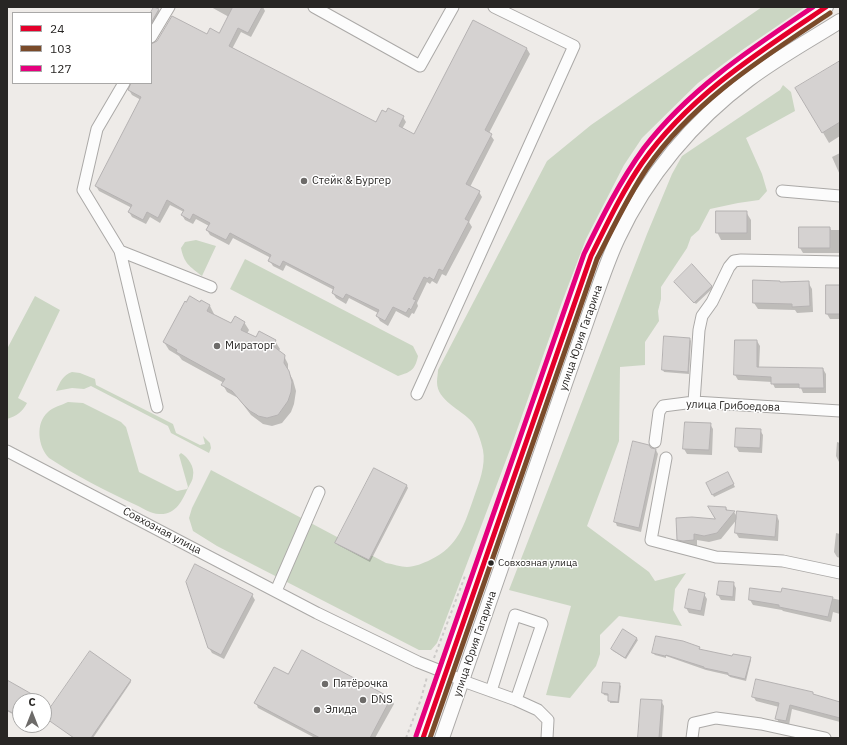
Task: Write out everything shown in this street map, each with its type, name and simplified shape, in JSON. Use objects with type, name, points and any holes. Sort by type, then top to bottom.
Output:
[{"type":"main road","name":"улица Юрия Гагарина","points":[[423,738],[591,256],[616,204],[637,170],[652,150],[678,121],[719,81],[826,7]]},
{"type":"main road","name":"улица Юрия Гагарина","points":[[442,738],[593,303],[618,238],[633,210],[654,175],[678,145],[704,117],[749,80],[840,21]]},
{"type":"street","points":[[152,35],[169,7]]},
{"type":"street","points":[[314,7],[420,66],[453,7]]},
{"type":"street","points":[[417,394],[574,46],[494,7]]},
{"type":"street","points":[[123,84],[97,130],[83,190],[120,251],[157,407]]},
{"type":"street","points":[[782,191],[840,196]]},
{"type":"street","points":[[120,251],[212,287]]},
{"type":"street","points":[[694,402],[699,330],[702,316],[712,302],[734,261],[840,262]]},
{"type":"street","name":"улица Грибоедова","points":[[655,442],[658,412],[663,406],[694,402],[840,411]]},
{"type":"street","name":"Совхозная улица","points":[[7,451],[276,591],[418,662],[538,710],[548,720],[548,738]]},
{"type":"street","points":[[666,458],[652,540],[716,557],[783,561],[840,573]]},
{"type":"street","points":[[276,591],[319,492]]},
{"type":"street","points":[[491,691],[515,615],[542,624],[516,700]]},
{"type":"street","points":[[692,738],[694,722],[716,718],[761,724],[825,738]]},
{"type":"path","points":[[406,738],[421,699],[441,638]]},
{"type":"green space","points":[[762,7],[805,7],[742,50],[698,83],[642,138],[624,165],[586,239],[562,302],[511,447],[437,643],[431,650],[419,650],[217,546],[193,531],[189,518],[192,508],[211,470],[386,563],[405,567],[422,564],[448,548],[459,534],[467,517],[482,474],[484,456],[480,439],[472,422],[445,400],[438,389],[438,370],[547,161],[591,125]]},
{"type":"green space","points":[[783,85],[791,92],[795,111],[746,138],[762,174],[767,191],[759,200],[710,209],[699,230],[691,237],[687,248],[661,287],[661,299],[658,311],[659,321],[645,342],[645,365],[620,367],[619,441],[587,526],[649,572],[655,581],[686,573],[675,589],[673,610],[682,626],[619,616],[600,635],[600,654],[596,666],[570,698],[546,695],[571,606],[509,590],[647,234],[672,174],[682,156],[780,90]]},
{"type":"green space","points":[[196,240],[216,246],[202,276],[188,264],[181,248],[185,242]]},
{"type":"green space","points":[[245,259],[413,346],[418,356],[414,367],[409,372],[398,376],[230,289]]},
{"type":"green space","points":[[35,296],[60,310],[18,398],[27,403],[19,413],[7,419],[7,349]]},
{"type":"green space","points":[[72,372],[80,373],[95,379],[96,385],[173,424],[176,433],[200,445],[205,444],[203,436],[210,443],[211,448],[209,453],[171,433],[168,426],[91,386],[84,389],[72,388],[56,391],[64,377]]},
{"type":"green space","points":[[68,402],[83,403],[121,422],[126,427],[139,472],[177,491],[187,489],[188,487],[179,455],[181,453],[186,457],[193,469],[193,478],[178,506],[174,510],[165,514],[150,512],[91,483],[49,458],[40,442],[41,422],[50,410]]},
{"type":"building","points":[[154,7],[159,9],[152,21],[152,12]]},
{"type":"building","points":[[233,7],[262,7],[248,33],[238,28],[229,46],[376,122],[382,110],[386,112],[388,108],[404,116],[399,126],[414,134],[473,20],[527,48],[485,130],[492,134],[466,184],[480,191],[465,219],[469,221],[443,271],[439,269],[434,280],[429,277],[428,279],[424,277],[413,299],[416,300],[411,310],[409,308],[406,313],[393,307],[385,321],[376,316],[379,310],[346,294],[343,299],[332,293],[334,287],[283,261],[280,267],[268,261],[271,255],[230,233],[226,240],[206,230],[210,223],[193,214],[190,220],[181,215],[184,210],[167,200],[158,218],[147,212],[143,220],[128,212],[132,205],[95,186],[141,97],[128,90],[131,84],[152,84],[152,44],[157,41],[172,16],[207,34],[210,28],[219,33]]},
{"type":"building","points":[[840,61],[840,122],[822,133],[795,88]]},
{"type":"building","points":[[716,211],[747,211],[747,233],[716,233]]},
{"type":"building","points":[[799,227],[830,227],[830,248],[799,248]]},
{"type":"building","points":[[692,264],[712,286],[694,303],[674,282]]},
{"type":"building","points":[[753,280],[780,282],[809,281],[810,306],[792,307],[792,304],[753,303]]},
{"type":"building","points":[[826,285],[840,285],[840,314],[826,314]]},
{"type":"building","points":[[190,296],[200,302],[201,300],[210,305],[207,311],[231,323],[235,316],[245,322],[241,330],[256,337],[259,331],[276,340],[273,346],[285,355],[284,363],[289,371],[292,382],[288,401],[278,415],[267,418],[258,416],[250,411],[232,391],[221,385],[225,379],[176,352],[177,350],[163,342],[185,301],[186,302]]},
{"type":"building","points":[[664,336],[690,338],[688,372],[662,370]]},
{"type":"building","points":[[735,340],[757,340],[757,367],[823,368],[824,388],[799,388],[799,384],[771,384],[771,377],[734,375]]},
{"type":"building","points":[[685,422],[711,423],[709,450],[683,449]]},
{"type":"building","points":[[736,428],[761,429],[760,448],[735,447]]},
{"type":"building","points":[[633,441],[649,445],[651,448],[656,449],[639,528],[614,522]]},
{"type":"building","points":[[374,468],[407,485],[369,560],[335,543]]},
{"type":"building","points":[[728,472],[734,484],[712,495],[706,483]]},
{"type":"building","points":[[708,506],[726,507],[726,510],[735,511],[717,533],[704,536],[694,534],[694,540],[677,540],[676,518],[692,517],[715,519]]},
{"type":"building","points":[[737,511],[777,515],[775,537],[735,533]]},
{"type":"building","points":[[195,564],[253,594],[221,655],[208,648],[186,582]]},
{"type":"building","points":[[719,581],[734,582],[733,597],[717,595]]},
{"type":"building","points":[[750,588],[781,592],[782,588],[833,597],[828,617],[779,607],[779,605],[749,600]]},
{"type":"building","points":[[689,589],[705,593],[701,611],[685,608]]},
{"type":"building","points":[[623,629],[637,638],[625,658],[611,649]]},
{"type":"building","points":[[656,636],[683,641],[700,647],[699,649],[732,656],[733,654],[751,657],[745,679],[728,675],[728,673],[704,668],[666,655],[652,653]]},
{"type":"building","points":[[302,650],[391,698],[370,738],[320,738],[254,703],[274,667],[288,674]]},
{"type":"building","points":[[90,651],[131,680],[91,738],[74,738],[52,723],[52,706]]},
{"type":"building","points":[[756,679],[813,692],[813,694],[840,702],[840,718],[790,705],[786,721],[775,719],[779,703],[752,697]]},
{"type":"building","points":[[7,680],[30,693],[12,693],[12,713],[7,710]]},
{"type":"building","points":[[603,682],[620,683],[618,702],[608,701],[608,694],[602,693]]},
{"type":"building","points":[[641,699],[662,700],[659,738],[638,738]]},
{"type":"transit line","name":"127","points":[[416,736],[584,254],[612,200],[627,173],[644,148],[681,107],[722,71],[813,7]]},
{"type":"transit line","name":"24","points":[[423,738],[591,256],[621,197],[642,163],[661,139],[703,96],[751,58],[826,7]]},
{"type":"transit line","name":"103","points":[[430,738],[597,259],[627,201],[647,168],[665,144],[708,101],[755,64],[830,13]]},
{"type":"place","name":"Стейк & Бургер","points":[[304,181]]},
{"type":"place","name":"Мираторг","points":[[217,346]]},
{"type":"place","name":"Совхозная улица","points":[[491,563]]},
{"type":"place","name":"Пятёрочка","points":[[325,684]]},
{"type":"place","name":"DNS","points":[[363,700]]},
{"type":"place","name":"Элида","points":[[317,710]]}]
